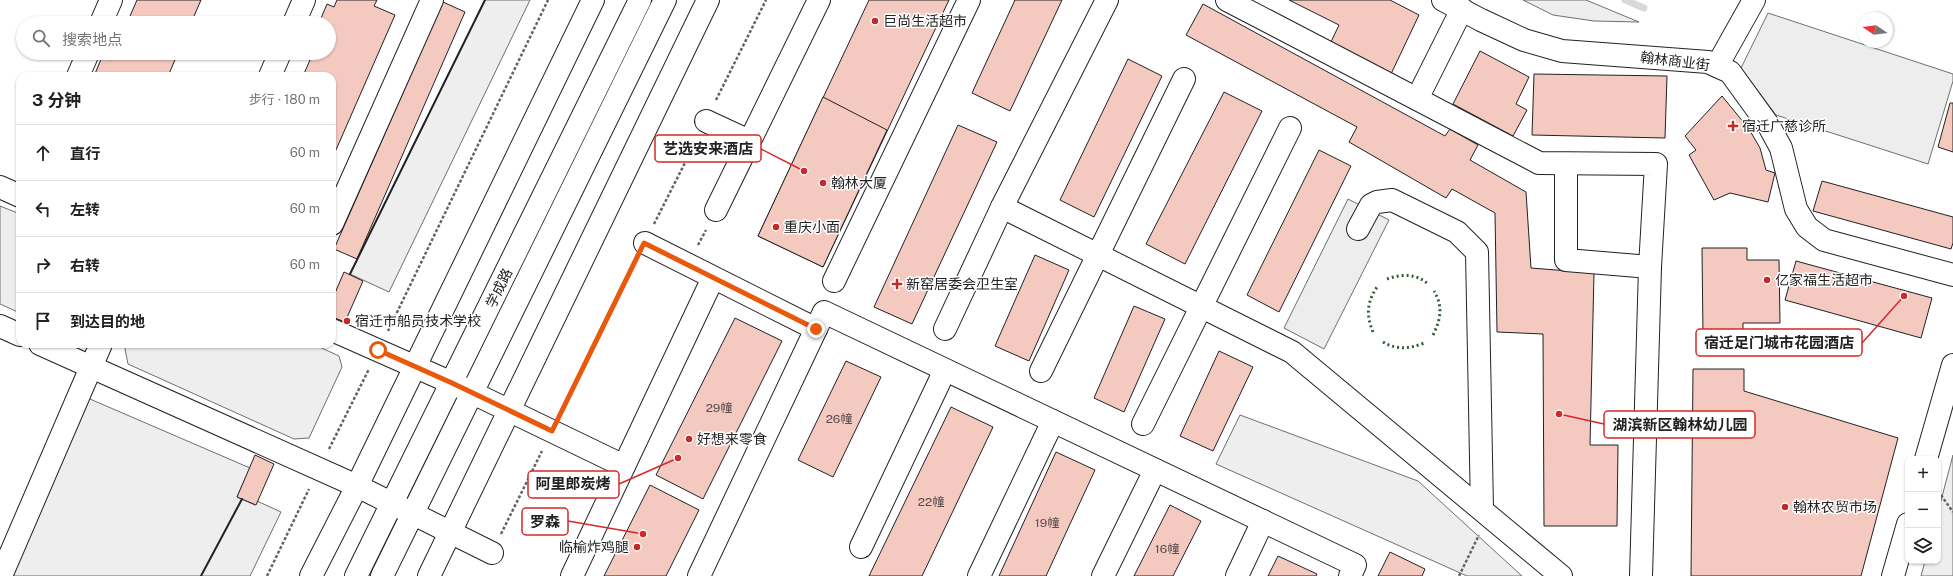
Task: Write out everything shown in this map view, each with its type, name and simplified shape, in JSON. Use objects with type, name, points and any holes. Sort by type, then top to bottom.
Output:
[{"type":"main road","points":[[104,16],[111,0]]},
{"type":"main road","points":[[297,16],[304,0]]},
{"type":"main road","points":[[336,215],[432,0]]},
{"type":"main road","points":[[311,576],[357,486],[593,0]]},
{"type":"main road","name":"学成路","points":[[356,576],[640,0]]},
{"type":"main road","name":"学成路","points":[[382,576],[665,0]]},
{"type":"main road","points":[[429,576],[708,0]]},
{"type":"main road","points":[[716,210],[819,0]]},
{"type":"main road","points":[[834,281],[969,0]]},
{"type":"main road","points":[[945,330],[1002,207],[1107,0]]},
{"type":"main road","points":[[1227,0],[1539,163],[1656,164],[1650,267],[1641,576]]},
{"type":"main road","name":"翰林商业街","points":[[1443,0],[1480,20],[1524,40],[1562,51],[1708,62],[1730,72],[1769,126],[1781,148],[1796,208],[1807,227],[1824,240],[1953,275]]},
{"type":"main road","points":[[1717,66],[1754,0]]},
{"type":"main road","points":[[1417,100],[1462,10]]},
{"type":"main road","points":[[80,72],[85,60]]},
{"type":"main road","points":[[272,72],[277,60]]},
{"type":"main road","points":[[1041,371],[1184,79]]},
{"type":"main road","points":[[706,121],[749,141]]},
{"type":"main road","points":[[1143,424],[1290,128]]},
{"type":"main road","points":[[1566,164],[1566,260],[1650,267]]},
{"type":"main road","points":[[0,187],[16,194]]},
{"type":"main road","points":[[1358,229],[1371,205],[1377,202],[1392,200],[1458,232],[1476,252],[1485,512]]},
{"type":"main road","points":[[1002,207],[1296,355],[1561,576]]},
{"type":"main road","points":[[644,243],[816,329]]},
{"type":"main road","points":[[572,576],[713,278]]},
{"type":"main road","points":[[699,576],[824,312],[1355,566],[1350,576]]},
{"type":"main road","points":[[0,326],[16,333]]},
{"type":"main road","points":[[336,332],[452,383],[624,466]]},
{"type":"main road","points":[[49,348],[319,468],[393,503],[492,553]]},
{"type":"main road","points":[[1,576],[99,348]]},
{"type":"main road","points":[[1927,456],[1953,365]]},
{"type":"main road","points":[[860,547],[946,370]]},
{"type":"main road","points":[[979,576],[1053,421]]},
{"type":"main road","points":[[1103,576],[1155,470]]},
{"type":"main road","points":[[1237,576],[1262,521]]},
{"type":"main road","points":[[1893,576],[1907,528]]},
{"type":"path","points":[[267,576],[548,0]]},
{"type":"path","points":[[492,553],[644,243],[766,0]]},
{"type":"path","points":[[688,265],[716,210]]},
{"type":"path","points":[[1939,492],[1953,512]]},
{"type":"path","points":[[1459,576],[1485,512]]},
{"type":"shaded area","points":[[485,0],[530,0],[389,292],[350,274]]},
{"type":"shaded area","points":[[1523,0],[1586,0],[1639,22],[1594,21],[1553,15]]},
{"type":"shaded area","points":[[1768,13],[1857,42],[1857,48],[1874,48],[1953,74],[1953,81],[1928,164],[1776,115],[1741,68]]},
{"type":"shaded area","points":[[1348,199],[1389,220],[1324,349],[1284,328]]},
{"type":"shaded area","points":[[0,206],[16,212],[16,311],[0,304]]},
{"type":"shaded area","points":[[322,348],[339,356],[342,367],[309,438],[294,439],[128,364],[125,349]]},
{"type":"shaded area","points":[[83,396],[250,468],[237,497],[255,505],[257,501],[281,512],[250,576],[6,576]]},
{"type":"shaded area","points":[[1240,415],[1418,481],[1522,576],[1467,576],[1216,464]]},
{"type":"shaded area","points":[[1953,455],[1953,576],[1921,576],[1924,564],[1941,564],[1941,501]]},
{"type":"building","points":[[137,0],[201,0],[194,16],[130,16]]},
{"type":"building","points":[[337,0],[377,0],[374,6],[395,15],[336,150],[336,72],[305,72],[310,60],[336,60],[336,16],[322,16],[327,4],[334,7]]},
{"type":"building","points":[[869,0],[949,0],[823,267],[758,236]]},
{"type":"building","points":[[1015,0],[1062,0],[1010,111],[972,93]]},
{"type":"building","points":[[1289,0],[1390,0],[1419,15],[1391,74],[1330,44],[1339,25]]},
{"type":"building","points":[[443,2],[465,12],[357,259],[336,250],[336,244]]},
{"type":"building","points":[[1203,4],[1445,136],[1450,129],[1478,145],[1470,160],[1526,192],[1531,268],[1594,273],[1590,445],[1618,445],[1617,526],[1544,526],[1543,334],[1497,332],[1495,213],[1452,189],[1446,198],[1349,142],[1357,127],[1186,35]]},
{"type":"building","points":[[1480,51],[1529,77],[1516,104],[1527,110],[1513,136],[1453,104]]},
{"type":"building","points":[[1128,59],[1162,76],[1094,217],[1060,200]]},
{"type":"building","points":[[101,60],[175,60],[170,72],[96,72]]},
{"type":"building","points":[[1534,74],[1667,76],[1665,138],[1532,135]]},
{"type":"building","points":[[1224,92],[1262,111],[1185,264],[1146,244]]},
{"type":"building","points":[[1722,96],[1749,129],[1760,148],[1766,170],[1775,173],[1768,202],[1730,193],[1714,200],[1689,155],[1696,150],[1685,136]]},
{"type":"building","name":"翰林大厦","points":[[823,97],[887,130],[823,267],[758,236]]},
{"type":"building","points":[[1950,103],[1953,103],[1953,152],[1938,147]]},
{"type":"building","points":[[958,125],[997,142],[912,324],[874,307]]},
{"type":"building","points":[[1319,150],[1351,166],[1279,312],[1247,295]]},
{"type":"building","points":[[1822,181],[1953,217],[1953,243],[1951,249],[1813,211]]},
{"type":"building","points":[[1702,248],[1747,248],[1747,260],[1779,260],[1780,323],[1743,323],[1743,335],[1703,336]]},
{"type":"building","points":[[1035,255],[1069,270],[1029,361],[995,346]]},
{"type":"building","points":[[1796,261],[1932,298],[1921,338],[1785,300]]},
{"type":"building","points":[[344,272],[363,281],[345,322],[336,319],[336,291]]},
{"type":"building","points":[[1134,306],[1165,319],[1124,412],[1094,398]]},
{"type":"building","points":[[735,318],[782,341],[703,499],[656,475]]},
{"type":"building","points":[[1219,351],[1253,367],[1213,451],[1180,436]]},
{"type":"building","points":[[846,361],[881,377],[833,477],[798,460]]},
{"type":"building","name":"翰林农贸市场","points":[[1693,369],[1744,369],[1744,391],[1898,438],[1861,576],[1691,576]]},
{"type":"building","points":[[951,407],[993,427],[922,576],[869,576]]},
{"type":"building","points":[[1056,452],[1095,470],[1046,576],[999,576]]},
{"type":"building","points":[[255,455],[274,464],[256,505],[237,497]]},
{"type":"building","points":[[650,485],[699,510],[666,576],[604,576]]},
{"type":"building","points":[[1170,505],[1201,521],[1173,576],[1134,576]]},
{"type":"building","points":[[1390,552],[1425,569],[1422,576],[1378,576]]},
{"type":"building","points":[[1278,556],[1317,574],[1316,576],[1268,576]]},
{"type":"waterway","points":[[1625,0],[1644,8]]},
{"type":"hedge","points":[[1387,279],[1403,275],[1413,276],[1428,284]]},
{"type":"hedge","points":[[1373,332],[1369,320],[1369,303],[1377,287]]},
{"type":"hedge","points":[[1433,335],[1440,313],[1439,302],[1434,291]]},
{"type":"hedge","points":[[1383,342],[1388,345],[1403,348],[1424,343]]},
{"type":"wall","points":[[350,274],[485,0]]},
{"type":"wall","points":[[201,576],[242,499]]},
{"type":"place","name":"巨尚生活超市","points":[[875,21]]},
{"type":"place","name":"宿迁广慈诊所","points":[[1733,126]]},
{"type":"place","name":"艺选安来酒店","points":[[804,171]]},
{"type":"place","name":"翰林大厦","points":[[823,183]]},
{"type":"place","name":"重庆小面","points":[[776,227]]},
{"type":"place","name":"亿家福生活超市","points":[[1767,280]]},
{"type":"place","name":"新窑居委会卫生室","points":[[897,284]]},
{"type":"place","name":"宿迁足门城市花园酒店","points":[[1904,296]]},
{"type":"place","name":"宿迁市船员技术学校","points":[[347,321]]},
{"type":"place","name":"湖滨新区翰林幼儿园","points":[[1559,414]]},
{"type":"place","name":"好想来零食","points":[[689,439]]},
{"type":"place","name":"阿里郎炭烤","points":[[678,458]]},
{"type":"place","name":"翰林农贸市场","points":[[1785,507]]},
{"type":"place","name":"罗森","points":[[643,534]]},
{"type":"place","name":"临榆炸鸡腿","points":[[637,547]]},
{"type":"route","points":[[378,350],[452,383],[552,431],[644,243],[816,329]]}]
